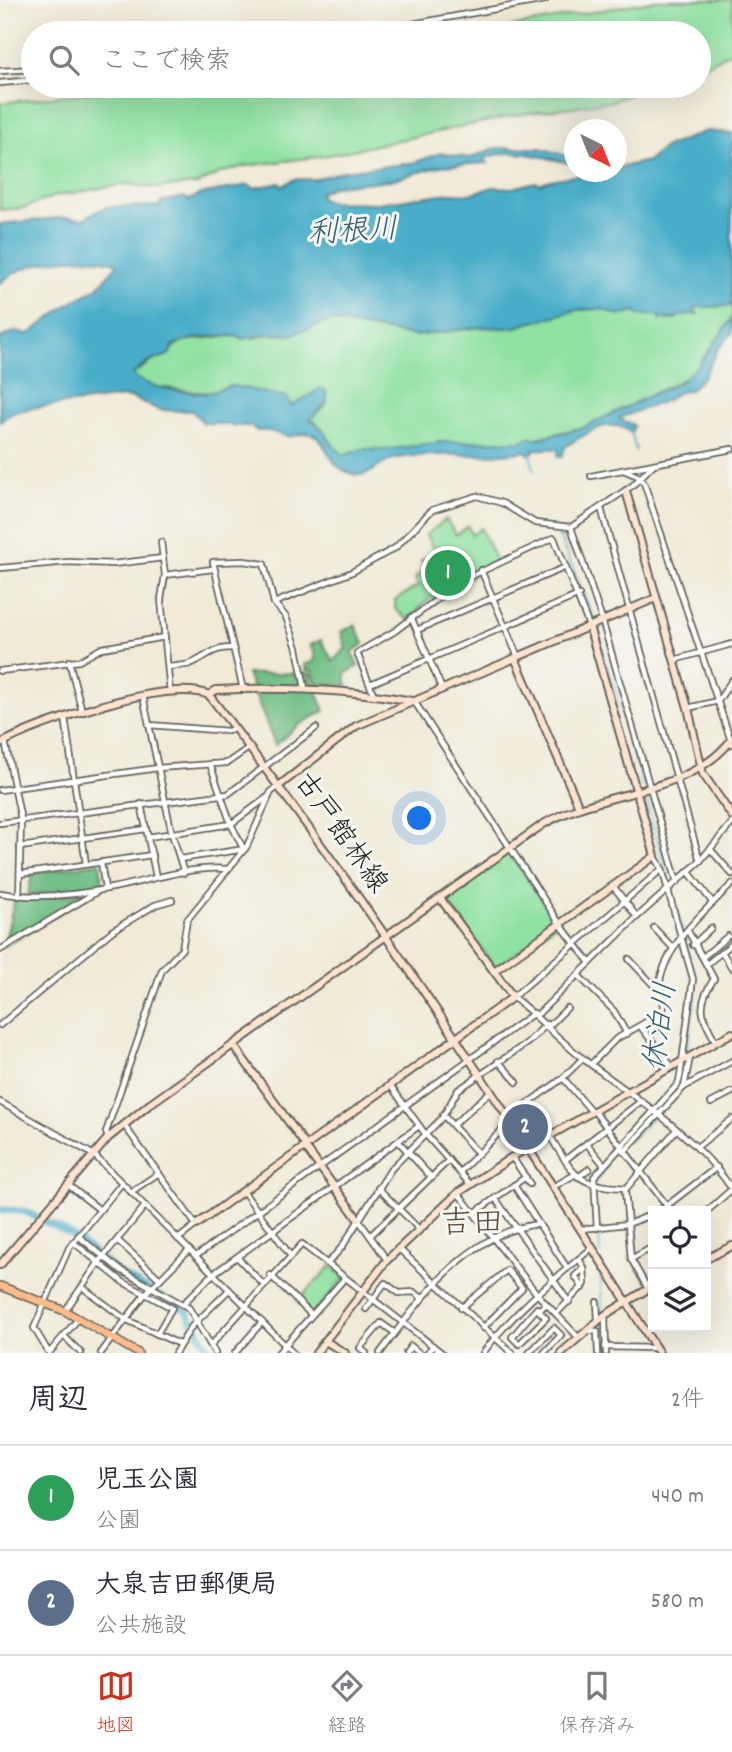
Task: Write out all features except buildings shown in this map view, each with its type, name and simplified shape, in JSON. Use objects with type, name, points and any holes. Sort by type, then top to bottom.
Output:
[{"type":"main road","points":[[0,1286],[65,1311],[138,1353]]},
{"type":"street","points":[[429,21],[545,0]]},
{"type":"street","points":[[0,71],[21,70]]},
{"type":"street","points":[[0,83],[21,81]]},
{"type":"street","points":[[590,476],[732,449]]},
{"type":"street","points":[[274,603],[352,572],[395,548],[432,510],[477,496],[502,503],[536,523],[571,527],[626,491],[654,464]]},
{"type":"street","points":[[623,470],[641,478],[732,741],[701,769],[649,786]]},
{"type":"street","points":[[626,491],[702,759],[701,769],[713,793],[732,816]]},
{"type":"street","points":[[601,508],[700,861]]},
{"type":"street","points":[[551,526],[590,625],[655,856],[672,887]]},
{"type":"street","points":[[571,527],[649,786],[685,933],[693,991],[684,1087]]},
{"type":"street","points":[[373,694],[357,653],[454,585],[554,538]]},
{"type":"street","points":[[161,542],[165,575],[162,599],[170,692]]},
{"type":"street","points":[[0,568],[69,562],[113,564],[163,558]]},
{"type":"street","points":[[243,689],[213,569],[213,562],[217,561],[264,564],[274,603],[286,617],[299,657],[304,688]]},
{"type":"street","points":[[417,631],[566,567]]},
{"type":"street","points":[[165,575],[213,569]]},
{"type":"street","points":[[481,570],[579,807]]},
{"type":"street","points":[[370,684],[579,596]]},
{"type":"street","points":[[148,837],[231,824],[356,726],[656,598]]},
{"type":"street","points":[[411,617],[442,689]]},
{"type":"street","points":[[0,671],[87,658],[102,648],[165,637]]},
{"type":"street","points":[[674,660],[732,644]]},
{"type":"street","points":[[167,667],[190,664],[206,652],[219,648],[232,648]]},
{"type":"street","points":[[69,661],[83,712]]},
{"type":"street","points":[[688,708],[718,701],[732,680]]},
{"type":"street","points":[[19,896],[21,820],[16,788],[3,742],[28,729],[65,717],[143,696],[170,692],[197,691],[209,695],[216,690],[304,688],[373,694],[414,701],[560,924],[590,963]]},
{"type":"street","name":"古戸館林線","points":[[209,695],[280,785],[384,937],[554,817],[649,786]]},
{"type":"street","points":[[143,696],[172,834],[184,873]]},
{"type":"street","points":[[65,717],[86,864]]},
{"type":"street","points":[[149,725],[228,731],[235,728]]},
{"type":"street","points":[[0,824],[165,800],[228,794],[264,764],[316,728]]},
{"type":"street","points":[[0,790],[158,768],[227,764],[250,747]]},
{"type":"street","points":[[210,763],[231,824],[244,848]]},
{"type":"street","points":[[108,1138],[106,1132],[162,971],[182,951],[186,922],[244,848],[269,796]]},
{"type":"street","points":[[141,804],[156,877]]},
{"type":"street","points":[[196,1256],[536,1014],[700,861],[732,823]]},
{"type":"street","points":[[20,847],[146,829]]},
{"type":"street","points":[[180,859],[244,848]]},
{"type":"street","points":[[710,849],[732,874]]},
{"type":"street","points":[[19,874],[152,855]]},
{"type":"street","points":[[494,971],[655,856]]},
{"type":"street","points":[[101,862],[105,889]]},
{"type":"street","points":[[0,893],[19,896],[98,891],[156,877],[228,869]]},
{"type":"street","points":[[178,1239],[513,997],[662,869]]},
{"type":"street","points":[[688,871],[713,902]]},
{"type":"street","points":[[592,1063],[616,1038],[641,1027],[664,1009],[659,990],[664,966],[673,948],[732,884]]},
{"type":"street","points":[[612,886],[637,917]]},
{"type":"street","points":[[0,950],[98,891]]},
{"type":"street","points":[[440,898],[513,997],[536,1014],[583,1058],[677,1130],[717,1167],[732,1189],[711,1208]]},
{"type":"street","points":[[0,1026],[112,931],[155,905],[172,900]]},
{"type":"street","points":[[654,928],[673,948]]},
{"type":"street","points":[[693,945],[710,928]]},
{"type":"street","points":[[685,933],[703,957],[714,979],[705,993],[702,1017],[716,1042]]},
{"type":"street","points":[[703,957],[728,936]]},
{"type":"street","points":[[0,1265],[108,1138],[124,1124],[384,937],[528,1148],[657,1350]]},
{"type":"street","points":[[707,964],[732,944]]},
{"type":"street","points":[[722,952],[732,968]]},
{"type":"street","points":[[629,959],[659,990]]},
{"type":"street","points":[[578,975],[614,1010],[627,1034]]},
{"type":"street","points":[[327,1264],[342,1247],[378,1188],[407,1152],[443,1115],[458,1090],[567,1009]]},
{"type":"street","points":[[641,1027],[672,1067]]},
{"type":"street","points":[[316,1353],[387,1260],[458,1193],[512,1157],[686,1058],[731,1036]]},
{"type":"street","points":[[234,1046],[387,1260]]},
{"type":"street","points":[[460,1172],[509,1120],[563,1078],[583,1058]]},
{"type":"street","points":[[599,1228],[594,1177],[655,1113],[678,1084],[686,1058]]},
{"type":"street","points":[[498,1061],[517,1083]]},
{"type":"street","points":[[655,1113],[684,1087],[732,1061]]},
{"type":"street","points":[[563,1078],[593,1111],[667,1206]]},
{"type":"street","points":[[390,1086],[426,1135],[470,1184]]},
{"type":"street","points":[[453,1125],[490,1092]]},
{"type":"street","points":[[711,1103],[732,1092]]},
{"type":"street","points":[[0,1102],[94,1155],[293,1353]]},
{"type":"street","points":[[565,1160],[640,1102]]},
{"type":"street","points":[[443,1115],[477,1152]]},
{"type":"street","points":[[697,1147],[732,1119]]},
{"type":"street","points":[[124,1124],[196,1225]]},
{"type":"street","points":[[183,1304],[213,1274],[419,1126]]},
{"type":"street","points":[[648,1284],[631,1259],[626,1188],[677,1130]]},
{"type":"street","points":[[550,1136],[576,1176],[596,1186],[626,1188]]},
{"type":"street","points":[[398,1141],[432,1178]]},
{"type":"street","points":[[587,1144],[604,1165]]},
{"type":"street","points":[[512,1157],[530,1184]]},
{"type":"street","points":[[370,1236],[401,1210],[449,1160]]},
{"type":"street","points":[[674,1206],[717,1167]]},
{"type":"street","points":[[553,1187],[589,1169]]},
{"type":"street","points":[[131,1192],[159,1173]]},
{"type":"street","points":[[474,1213],[526,1177]]},
{"type":"street","points":[[78,1319],[49,1353],[34,1328],[76,1239],[122,1183]]},
{"type":"street","points":[[68,1185],[100,1210]]},
{"type":"street","points":[[514,1185],[567,1268]]},
{"type":"street","points":[[378,1188],[418,1228]]},
{"type":"street","points":[[243,1191],[290,1255]]},
{"type":"street","points":[[458,1193],[537,1294],[578,1337]]},
{"type":"street","points":[[495,1198],[569,1302]]},
{"type":"street","points":[[65,1311],[101,1260],[145,1206]]},
{"type":"street","points":[[580,1229],[628,1224],[648,1216]]},
{"type":"street","points":[[380,1353],[434,1282],[493,1238],[516,1228],[539,1224]]},
{"type":"street","points":[[76,1239],[146,1293],[172,1308],[157,1334]]},
{"type":"street","points":[[117,1240],[160,1279]]},
{"type":"street","points":[[211,1345],[270,1275],[302,1244],[442,1353]]},
{"type":"street","points":[[711,1256],[732,1246]]},
{"type":"street","points":[[398,1248],[512,1353]]},
{"type":"street","points":[[484,1353],[493,1338],[537,1294],[592,1248]]},
{"type":"street","points":[[101,1353],[146,1293],[189,1250]]},
{"type":"street","points":[[631,1259],[648,1250]]},
{"type":"street","points":[[237,1257],[263,1284]]},
{"type":"street","points":[[556,1314],[583,1288],[584,1268],[579,1259]]},
{"type":"street","points":[[101,1260],[183,1304],[198,1319],[215,1353]]},
{"type":"street","points":[[583,1288],[575,1276],[584,1268]]},
{"type":"street","points":[[461,1308],[507,1270],[522,1288],[482,1328]]},
{"type":"street","points":[[270,1275],[312,1315]]},
{"type":"street","points":[[278,1353],[345,1278]]},
{"type":"street","points":[[366,1309],[384,1283],[399,1293],[414,1292],[422,1298]]},
{"type":"street","points":[[82,1287],[125,1320],[178,1344]]},
{"type":"street","points":[[175,1353],[178,1344],[198,1319],[229,1290]]},
{"type":"street","points":[[561,1353],[601,1318],[648,1290]]},
{"type":"street","points":[[597,1302],[605,1350],[657,1350]]},
{"type":"street","points":[[539,1311],[546,1304]]},
{"type":"street","points":[[537,1308],[539,1311],[546,1318],[519,1344],[512,1336],[537,1308]]},
{"type":"street","points":[[235,1353],[262,1322]]},
{"type":"street","points":[[366,1353],[360,1348],[381,1323],[395,1333]]},
{"type":"street","points":[[529,1353],[554,1328],[561,1335],[544,1353]]},
{"type":"street","points":[[534,1329],[544,1338]]},
{"type":"street","points":[[587,1330],[597,1331],[598,1353]]},
{"type":"street","points":[[65,1337],[81,1353]]},
{"type":"street","points":[[326,1341],[345,1353]]},
{"type":"street","points":[[406,1353],[411,1346],[419,1353]]},
{"type":"street","points":[[427,1353],[433,1346]]},
{"type":"green space","points":[[656,0],[732,0],[732,51],[711,62],[711,21],[543,21]]},
{"type":"green space","points":[[42,98],[621,98],[516,115],[325,156],[245,166],[220,173],[198,184],[155,188],[126,184],[55,196],[24,208],[0,210],[0,103]]},
{"type":"green space","points":[[732,306],[732,318],[691,375],[585,427],[522,441],[441,442],[385,450],[362,449],[345,455],[310,419],[325,406],[321,388],[292,406],[286,397],[237,387],[210,393],[156,387],[138,380],[133,374],[183,341],[225,336],[254,338],[268,334],[290,335],[331,321],[415,336],[481,327],[511,328],[576,310],[601,309],[620,315],[636,311],[638,315],[658,315],[661,319],[673,320],[687,312],[691,314],[696,307]]},
{"type":"green space","points":[[446,519],[456,535],[468,526],[472,535],[481,528],[496,562],[427,601],[408,620],[395,609],[395,600],[418,586],[415,578],[426,569],[421,561],[436,553],[426,535]]},
{"type":"green space","points":[[355,625],[364,644],[352,652],[358,666],[345,674],[347,686],[317,684],[312,670],[306,670],[305,664],[314,662],[315,654],[310,645],[321,640],[333,661],[346,648],[341,632]]},
{"type":"green space","points":[[309,673],[325,711],[300,724],[275,745],[247,674]]},
{"type":"green space","points":[[510,852],[557,923],[495,968],[445,898]]},
{"type":"green space","points":[[100,862],[103,888],[28,894],[32,874]]},
{"type":"green space","points":[[94,893],[4,946],[15,897]]},
{"type":"green space","points":[[331,1266],[345,1278],[312,1315],[297,1301]]},
{"type":"water","name":"利根川","points":[[706,131],[732,133],[731,306],[696,307],[694,309],[698,314],[666,319],[661,319],[658,315],[638,315],[636,311],[620,315],[601,309],[576,310],[511,328],[481,327],[415,336],[331,321],[290,335],[267,334],[242,339],[239,336],[223,336],[189,340],[173,345],[170,354],[147,363],[133,374],[146,383],[178,391],[206,393],[229,386],[245,388],[286,397],[292,406],[321,388],[326,390],[327,402],[310,419],[345,455],[362,449],[385,450],[441,442],[522,441],[529,437],[537,439],[585,427],[681,381],[699,365],[732,318],[732,333],[718,349],[704,376],[690,390],[619,418],[634,426],[631,433],[614,425],[597,428],[565,447],[562,457],[558,457],[558,449],[534,449],[533,453],[528,454],[526,451],[413,456],[391,459],[371,472],[360,475],[339,467],[314,435],[287,436],[270,431],[257,431],[251,426],[204,423],[192,411],[159,410],[133,398],[32,408],[11,413],[0,422],[0,338],[14,332],[29,334],[66,306],[98,287],[118,264],[90,259],[57,260],[25,269],[0,283],[0,224],[68,217],[82,219],[106,207],[159,206],[161,202],[184,197],[189,200],[201,194],[248,185],[254,188],[280,183],[282,186],[295,179],[315,179],[343,171],[413,163],[440,153],[470,158],[495,148],[540,148],[564,155],[564,162],[529,154],[506,153],[484,159],[488,163],[441,166],[391,180],[334,186],[319,193],[321,199],[333,202],[377,203],[450,193],[470,194],[493,187],[513,188],[564,178],[564,182],[627,182],[627,166],[648,161],[665,147]]},
{"type":"waterway","points":[[631,431],[636,451]]},
{"type":"waterway","name":"休泊川","points":[[530,452],[534,471]]},
{"type":"waterway","name":"休泊川","points":[[557,531],[595,622]]},
{"type":"waterway","name":"休泊川","points":[[597,628],[643,787]]},
{"type":"waterway","name":"休泊川","points":[[644,792],[670,885]]},
{"type":"waterway","name":"休泊川","points":[[671,890],[683,932]]},
{"type":"waterway","name":"休泊川","points":[[685,937],[696,984],[686,1056]]},
{"type":"waterway","name":"休泊川","points":[[630,1141],[677,1089],[685,1061]]},
{"type":"waterway","name":"休泊川","points":[[596,1181],[607,1166]]},
{"type":"waterway","points":[[0,1210],[24,1211],[70,1234],[121,1275],[186,1310],[211,1353]]},
{"type":"waterway","name":"休泊川","points":[[599,1228],[600,1254]]},
{"type":"waterway","name":"休泊川","points":[[600,1263],[602,1313]]},
{"type":"waterway","name":"休泊川","points":[[602,1319],[604,1353]]},
{"type":"place","name":"児玉公園","points":[[448,573]]},
{"type":"place","name":"大泉吉田郵便局","points":[[525,1127]]},
{"type":"district","name":"吉田","points":[[472,1226]]}]
